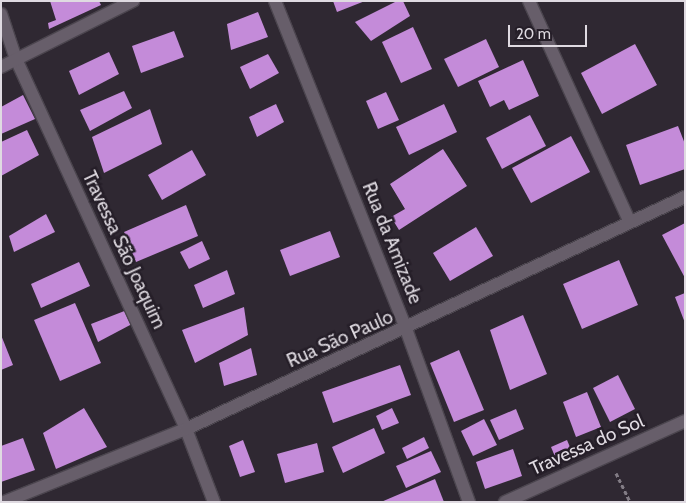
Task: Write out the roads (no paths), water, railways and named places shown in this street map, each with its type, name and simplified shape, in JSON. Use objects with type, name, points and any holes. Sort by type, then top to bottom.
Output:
[{"type":"street","points":[[1,67],[133,1]]},
{"type":"street","name":"Rua da Amizade","points":[[275,1],[406,329],[469,502]]},
{"type":"street","points":[[529,1],[630,220]]},
{"type":"street","name":"Travessa São Joaquim","points":[[1,14],[16,59],[186,428],[214,502]]},
{"type":"street","name":"Rua São Paulo","points":[[4,502],[186,428],[406,329],[630,220],[685,196]]},
{"type":"street","name":"Travessa do Sol","points":[[505,502],[685,421]]}]
